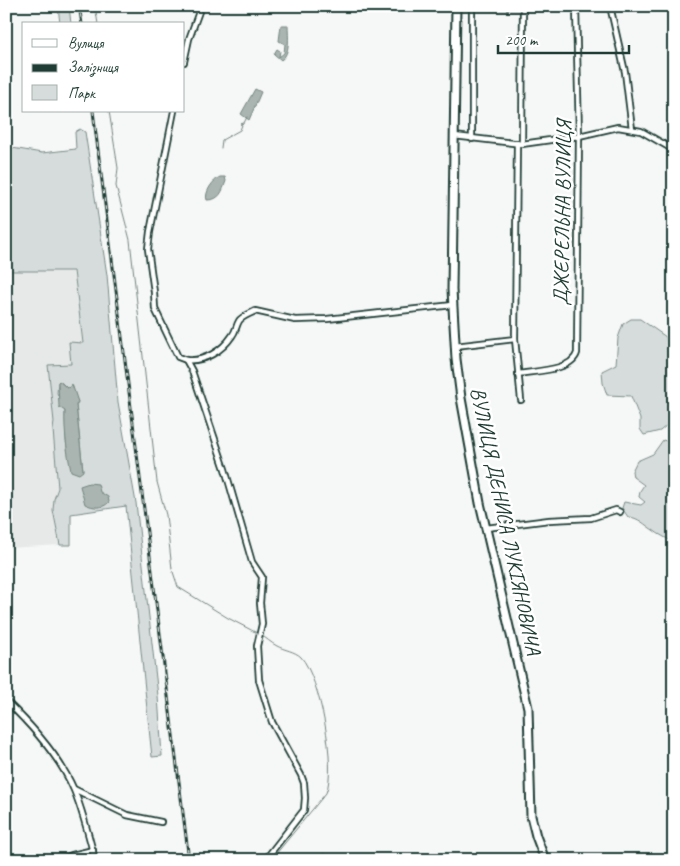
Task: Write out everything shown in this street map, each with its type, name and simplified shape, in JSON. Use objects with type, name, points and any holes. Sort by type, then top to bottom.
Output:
[{"type":"highway","name":"ВУЛИЦЯ ДЕНИСА ЛУКІЯНОВИЧА","points":[[456,6],[453,306],[455,346],[461,398],[486,528],[528,708],[531,816],[545,860]]},
{"type":"street","points":[[185,57],[189,39],[201,6]]},
{"type":"street","points":[[472,6],[472,138]]},
{"type":"street","points":[[478,6],[522,6],[515,339],[521,400]]},
{"type":"street","name":"ДЖЕРЕЛЬНА ВУЛИЦЯ","points":[[518,374],[566,366],[575,359],[577,354],[580,136],[576,6]]},
{"type":"street","points":[[610,6],[625,72],[632,129]]},
{"type":"street","points":[[174,112],[153,212],[148,249],[155,309],[178,357],[193,361],[218,351],[233,335],[239,320],[255,311],[295,320],[327,319],[453,306]]},
{"type":"street","points":[[454,136],[519,143],[580,136],[618,127],[641,131],[653,136],[674,150]]},
{"type":"street","points":[[455,346],[515,339]]},
{"type":"street","points":[[186,360],[202,398],[252,562],[262,577],[260,603],[262,624],[257,646],[259,680],[272,722],[304,784],[304,810],[265,860]]},
{"type":"street","points":[[486,528],[549,520],[591,518],[616,510],[620,512]]},
{"type":"street","points":[[6,701],[53,754],[65,771],[74,789],[96,860]]},
{"type":"street","points":[[74,789],[127,815],[160,822]]},
{"type":"street","points":[[60,860],[92,850]]},
{"type":"shaded area","points":[[281,25],[288,25],[288,49],[281,60],[274,54],[277,49],[280,51],[279,57],[284,53],[285,44],[279,41]]},
{"type":"shaded area","points":[[255,89],[261,92],[249,120],[241,114]]},
{"type":"shaded area","points":[[220,177],[225,177],[226,181],[222,192],[215,199],[207,200],[206,197],[210,187]]},
{"type":"shaded area","points":[[6,271],[74,271],[83,344],[71,364],[48,366],[58,488],[53,510],[60,545],[7,548]]},
{"type":"shaded area","points":[[59,381],[67,388],[72,384],[78,402],[76,405],[83,471],[79,474],[71,471],[66,441],[65,411],[59,407]]},
{"type":"shaded area","points":[[89,483],[98,484],[100,492],[108,497],[109,502],[104,506],[98,507],[85,504],[80,486]]},
{"type":"green space","points":[[58,6],[69,6],[71,22],[60,22]]},
{"type":"green space","points":[[80,129],[85,132],[107,275],[118,402],[136,503],[158,696],[162,756],[152,757],[126,506],[71,514],[71,545],[60,545],[53,510],[58,488],[48,365],[71,364],[69,342],[83,343],[74,271],[6,271],[6,147],[42,153],[76,149],[75,132]],"holes":[[[58,382],[61,382],[67,388],[70,387],[78,402],[76,405],[83,470],[68,452],[65,411],[57,393]]]},
{"type":"green space","points":[[631,319],[640,319],[666,337],[667,346],[674,358],[674,423],[667,425],[660,431],[644,435],[640,429],[640,419],[631,396],[607,395],[603,383],[602,371],[616,364],[618,338],[623,324]]},
{"type":"green space","points":[[663,440],[674,444],[674,543],[638,520],[628,517],[622,508],[624,502],[641,505],[645,502],[639,497],[644,485],[633,477],[632,471],[637,461],[653,454]]},
{"type":"waterway","points":[[95,6],[98,22]]},
{"type":"waterway","points":[[109,112],[118,168],[116,186],[130,240],[157,482],[166,515],[172,569],[178,587],[228,618],[257,633]]},
{"type":"waterway","points":[[221,148],[222,140],[240,130],[242,125],[240,124],[244,123],[247,117]]},
{"type":"waterway","points":[[261,635],[277,646],[299,655],[308,668],[325,723],[329,764],[329,781],[326,793],[271,860]]},
{"type":"waterway","points":[[308,860],[323,854],[360,860]]},
{"type":"railway","points":[[79,6],[82,22]]},
{"type":"railway","points":[[93,112],[189,860]]}]
